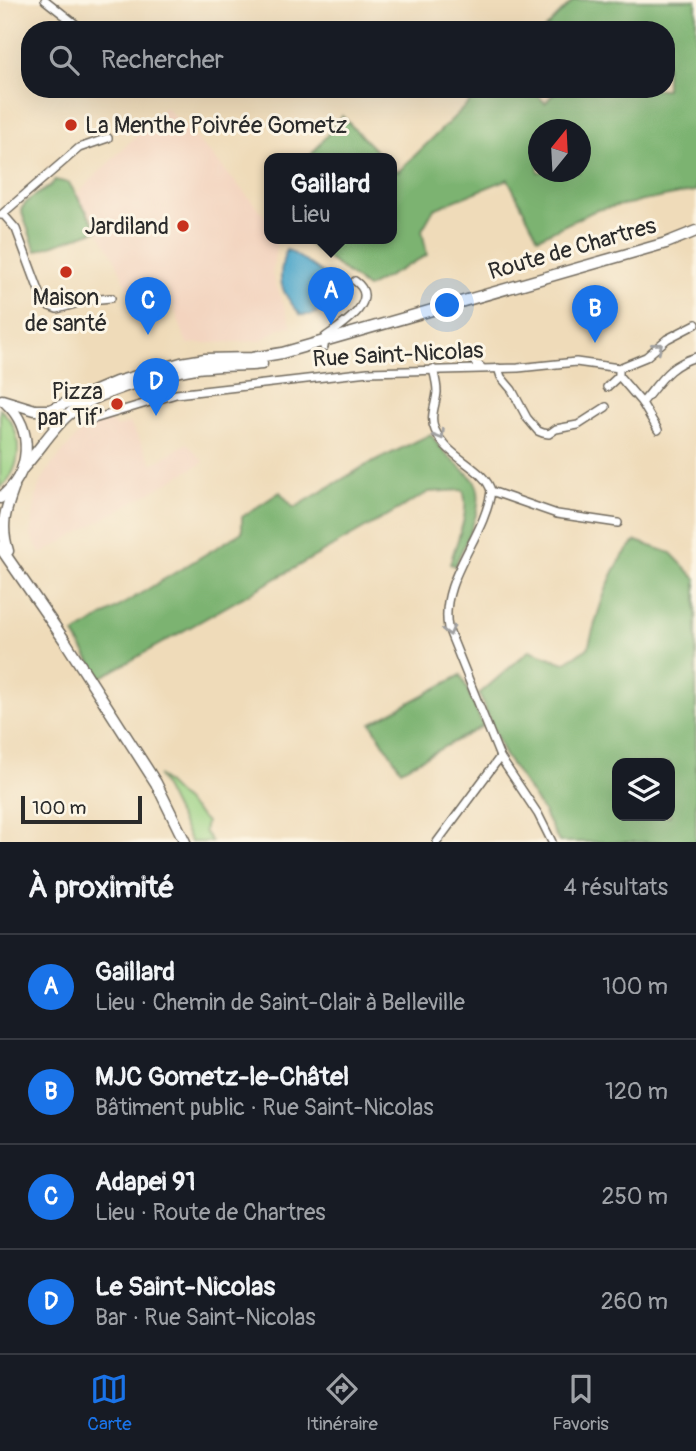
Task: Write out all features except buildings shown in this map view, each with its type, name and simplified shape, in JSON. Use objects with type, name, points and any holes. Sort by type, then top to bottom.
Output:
[{"type":"main road","name":"Route de Chartres","points":[[1,399],[28,409],[50,410],[116,382],[209,367],[267,363],[419,315],[666,243],[696,231]]},
{"type":"main road","name":"Route de Chartres","points":[[23,468],[55,428],[78,408],[154,375]]},
{"type":"main road","points":[[1,399],[14,411],[22,426],[26,443],[23,468],[1,523],[3,540],[15,567]]},
{"type":"main road","points":[[0,498],[15,484]]},
{"type":"main road","points":[[0,547],[156,783],[186,842]]},
{"type":"street","points":[[45,0],[72,21]]},
{"type":"street","points":[[108,138],[79,148],[1,215],[16,229],[44,304],[57,309],[90,300],[111,298]]},
{"type":"street","points":[[323,344],[358,312],[363,290],[355,281]]},
{"type":"street","points":[[607,387],[619,372],[646,357],[667,339],[696,324]]},
{"type":"street","points":[[463,352],[482,368]]},
{"type":"street","points":[[642,403],[656,384],[679,363],[696,357]]},
{"type":"street","name":"Rue Saint-Nicolas","points":[[94,419],[161,398],[220,388],[373,372],[587,362],[619,372]]},
{"type":"street","points":[[498,368],[527,418],[543,433],[549,434],[556,429],[578,425],[606,407]]},
{"type":"street","points":[[433,369],[437,393],[432,418],[435,431],[461,461],[482,475],[491,491],[556,514],[618,523]]},
{"type":"street","points":[[619,372],[658,430]]},
{"type":"street","points":[[154,375],[161,398]]},
{"type":"street","points":[[491,491],[454,582],[446,619],[452,641],[500,757],[538,814],[552,842]]},
{"type":"street","points":[[437,842],[500,757]]},
{"type":"shaded area","name":"Jardiland","points":[[165,107],[210,153],[264,215],[264,244],[276,244],[272,275],[292,326],[281,328],[260,341],[187,344],[166,285],[131,296],[114,257],[76,195]]},
{"type":"shaded area","points":[[107,419],[116,427],[130,423],[153,464],[187,443],[204,462],[41,554],[30,534],[38,487],[50,467],[84,428]]},
{"type":"green space","points":[[574,0],[696,0],[696,191],[596,210],[538,238],[508,179],[434,209],[422,230],[427,255],[367,288],[309,244],[397,244],[397,171],[474,98],[540,98],[545,103],[550,98],[675,98],[675,21],[553,21]]},
{"type":"green space","points":[[342,116],[378,153],[313,153]]},
{"type":"green space","points":[[55,180],[69,183],[98,230],[36,251],[21,210],[24,204]]},
{"type":"green space","points":[[0,409],[13,427],[18,449],[13,470],[0,488]]},
{"type":"green space","points":[[431,434],[472,478],[479,497],[474,521],[455,566],[450,564],[464,518],[463,490],[429,492],[100,678],[74,634],[242,532],[242,517],[280,492],[294,508],[363,467]]},
{"type":"green space","points":[[636,541],[671,553],[696,579],[696,842],[559,842],[541,808],[504,754],[479,694],[530,650],[564,663],[588,648],[600,606],[619,563]]},
{"type":"green space","points":[[461,675],[483,726],[401,770],[371,723]]},
{"type":"green space","points":[[158,775],[206,822],[204,831],[212,842],[191,842]]},
{"type":"water","points":[[286,250],[330,278],[337,289],[328,305],[318,312],[301,315],[284,292],[281,270]]},
{"type":"place","name":"La Menthe Poivrée Gometz","points":[[71,125]]},
{"type":"place","name":"Jardiland","points":[[183,226]]},
{"type":"place","name":"Maison de santé","points":[[66,272]]},
{"type":"place","name":"Gaillard","points":[[331,325]]},
{"type":"place","name":"Adapei 91","points":[[148,335]]},
{"type":"place","name":"MJC Gometz-le-Châtel","points":[[595,343]]},
{"type":"place","name":"Pizza par Tif'","points":[[117,404]]},
{"type":"place","name":"Le Saint-Nicolas","points":[[156,416]]}]
